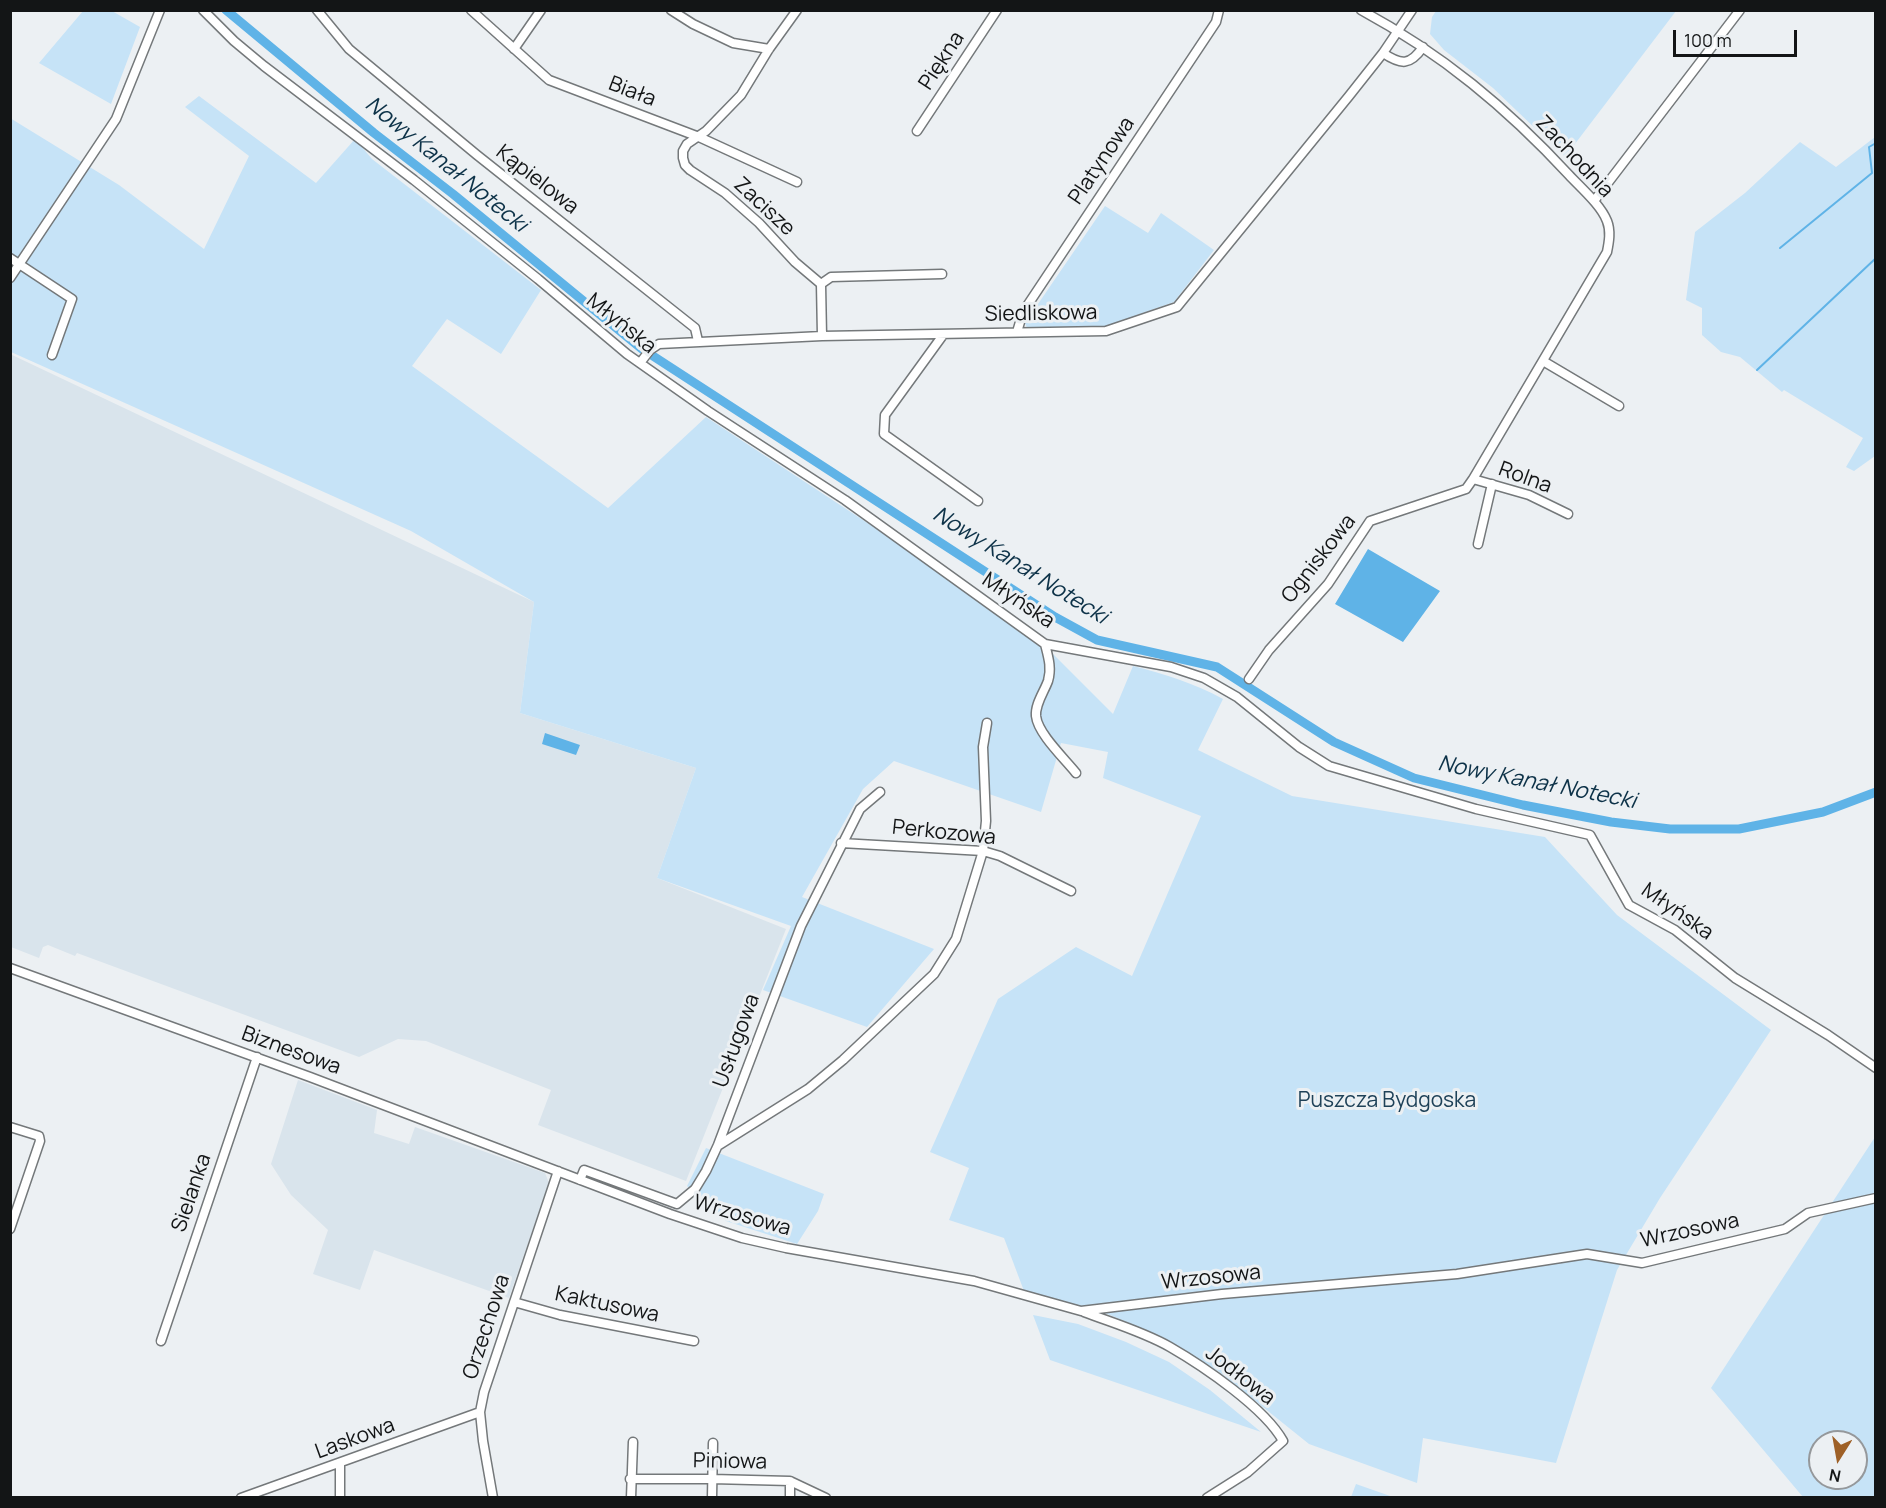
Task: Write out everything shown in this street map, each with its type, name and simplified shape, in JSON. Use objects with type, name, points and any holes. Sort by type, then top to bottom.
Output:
[{"type":"street","points":[[10,278],[116,119],[160,10]]},
{"type":"street","name":"Młyńska","points":[[203,10],[234,41],[264,66],[414,180],[640,363],[708,411],[845,500],[1045,644],[1171,667],[1204,678],[1237,697],[1299,747],[1329,766],[1476,809],[1590,835],[1629,905],[1675,930],[1735,978],[1828,1035],[1875,1068]]},
{"type":"street","name":"Kąpielowa","points":[[317,10],[349,50],[695,328],[698,341]]},
{"type":"street","name":"Biała","points":[[471,10],[549,80],[699,137],[797,182]]},
{"type":"street","points":[[514,48],[541,10]]},
{"type":"street","points":[[671,10],[693,24],[733,43],[769,49]]},
{"type":"street","points":[[699,137],[741,95],[769,49],[797,10]]},
{"type":"street","name":"Piękna","points":[[917,131],[997,10]]},
{"type":"street","name":"Platynowa","points":[[1017,332],[1023,312],[1216,22],[1218,10]]},
{"type":"street","name":"Zachodnia","points":[[1361,10],[1423,46],[1507,112],[1594,201],[1607,220],[1610,236],[1607,252],[1475,476]]},
{"type":"street","name":"Siedliskowa","points":[[640,363],[650,350],[659,344],[822,336],[1106,332],[1177,308],[1383,53],[1412,10]]},
{"type":"street","points":[[1594,201],[1740,10]]},
{"type":"street","points":[[1383,53],[1396,62],[1406,62],[1415,57],[1423,46]]},
{"type":"street","name":"Zacisze","points":[[699,137],[687,144],[683,151],[685,165],[725,193],[759,223],[795,262],[821,284]]},
{"type":"street","points":[[10,258],[72,299],[52,355]]},
{"type":"street","points":[[822,336],[821,284],[831,277],[942,274]]},
{"type":"street","points":[[943,335],[885,415],[884,434],[978,501]]},
{"type":"street","points":[[1543,361],[1619,406]]},
{"type":"street","name":"Rolna","points":[[1475,476],[1492,484],[1529,495],[1568,514]]},
{"type":"street","name":"Ogniskowa","points":[[1249,679],[1269,650],[1328,584],[1370,521],[1466,489],[1475,476]]},
{"type":"street","points":[[1478,544],[1492,484]]},
{"type":"street","points":[[1045,644],[1050,663],[1048,680],[1037,708],[1036,717],[1043,733],[1076,773]]},
{"type":"street","points":[[718,1145],[808,1089],[843,1060],[934,974],[956,939],[983,851],[986,821],[983,747],[987,723]]},
{"type":"street","name":"Usługowa","points":[[580,1180],[584,1170],[676,1204],[695,1189],[718,1145],[801,926],[860,809],[880,792]]},
{"type":"street","name":"Perkozowa","points":[[841,843],[983,851],[1000,856],[1071,891]]},
{"type":"street","name":"Biznesowa","points":[[10,968],[257,1057],[558,1171]]},
{"type":"street","name":"Sielanka","points":[[161,1341],[257,1057]]},
{"type":"street","points":[[10,1126],[39,1136],[40,1141],[10,1229]]},
{"type":"street","name":"Wrzosowa","points":[[558,1171],[670,1214],[742,1238],[786,1248],[974,1281],[1081,1311],[1222,1294],[1457,1274],[1587,1254],[1642,1263],[1785,1229],[1808,1213],[1875,1198]]},
{"type":"street","name":"Orzechowa","points":[[494,1497],[483,1442],[480,1412],[484,1392],[558,1171]]},
{"type":"street","name":"Kaktusowa","points":[[514,1302],[560,1315],[694,1341]]},
{"type":"street","name":"Jodłowa","points":[[1081,1311],[1169,1346],[1230,1388],[1276,1429],[1282,1441],[1272,1452],[1248,1472],[1207,1497]]},
{"type":"street","name":"Laskowa","points":[[241,1497],[480,1412]]},
{"type":"street","points":[[631,1497],[633,1442]]},
{"type":"street","points":[[712,1443],[712,1497]]},
{"type":"street","points":[[340,1463],[340,1497]]},
{"type":"street","name":"Piniowa","points":[[630,1479],[790,1481],[826,1497]]},
{"type":"street","points":[[790,1481],[790,1497]]},
{"type":"shaded area","points":[[10,354],[534,602],[520,713],[696,768],[657,878],[786,929],[686,1181],[538,1125],[551,1090],[426,1041],[398,1039],[359,1057],[77,953],[75,956],[48,945],[43,947],[39,958],[11,947]]},
{"type":"shaded area","points":[[298,1080],[377,1110],[374,1133],[409,1144],[415,1127],[545,1173],[549,1183],[509,1298],[374,1250],[360,1290],[313,1274],[328,1230],[291,1195],[271,1164]]},
{"type":"green space","points":[[83,11],[112,11],[140,27],[111,104],[39,63]]},
{"type":"green space","points":[[1436,11],[1676,11],[1565,157],[1493,88],[1444,50],[1430,34],[1432,17]]},
{"type":"green space","name":"Puszcza Bydgoska","points":[[199,96],[316,183],[355,139],[372,159],[541,290],[501,354],[447,319],[412,366],[608,508],[706,417],[1026,627],[1113,714],[1133,666],[1156,672],[1223,699],[1198,750],[1292,796],[1545,837],[1617,915],[1771,1030],[1660,1198],[1617,1270],[1556,1463],[1423,1438],[1417,1483],[1309,1444],[1218,1371],[1162,1337],[1105,1313],[1024,1291],[1004,1238],[949,1220],[969,1168],[930,1152],[998,999],[1076,947],[1132,976],[1201,816],[1103,778],[1108,752],[1061,743],[1041,812],[894,761],[863,789],[802,897],[934,949],[867,1027],[763,990],[791,926],[657,878],[696,768],[520,713],[534,602],[411,531],[11,352],[10,118],[119,185],[204,249],[249,156],[185,107]]},
{"type":"green space","points":[[1875,137],[1875,456],[1854,471],[1846,467],[1863,438],[1784,390],[1782,392],[1740,357],[1721,352],[1702,335],[1702,308],[1686,300],[1695,232],[1745,193],[1800,142],[1836,167]]},
{"type":"green space","points":[[1105,206],[1148,233],[1161,213],[1214,250],[1174,302],[1106,326],[1027,328],[1025,323]]},
{"type":"green space","points":[[1875,1137],[1875,1497],[1803,1497],[1711,1388]]},
{"type":"green space","points":[[706,1148],[824,1194],[818,1211],[797,1244],[726,1221],[687,1186]]},
{"type":"green space","points":[[1033,1315],[1078,1324],[1126,1342],[1169,1362],[1210,1390],[1261,1432],[1050,1360]]},
{"type":"green space","points":[[1356,1484],[1393,1497],[1351,1497]]},
{"type":"water","points":[[1368,549],[1440,591],[1403,642],[1335,604]]},
{"type":"water","points":[[545,733],[580,745],[576,755],[542,744]]},
{"type":"waterway","name":"Nowy Kanał Notecki","points":[[226,10],[374,133],[453,194],[642,349]]},
{"type":"waterway","points":[[1780,248],[1872,173],[1869,147],[1876,143]]},
{"type":"waterway","points":[[1757,370],[1876,258]]},
{"type":"waterway","name":"Nowy Kanał Notecki","points":[[653,356],[1055,617],[1097,640],[1217,667],[1334,742],[1414,778],[1523,805],[1611,822],[1670,829],[1739,829],[1823,812],[1876,792]]}]
